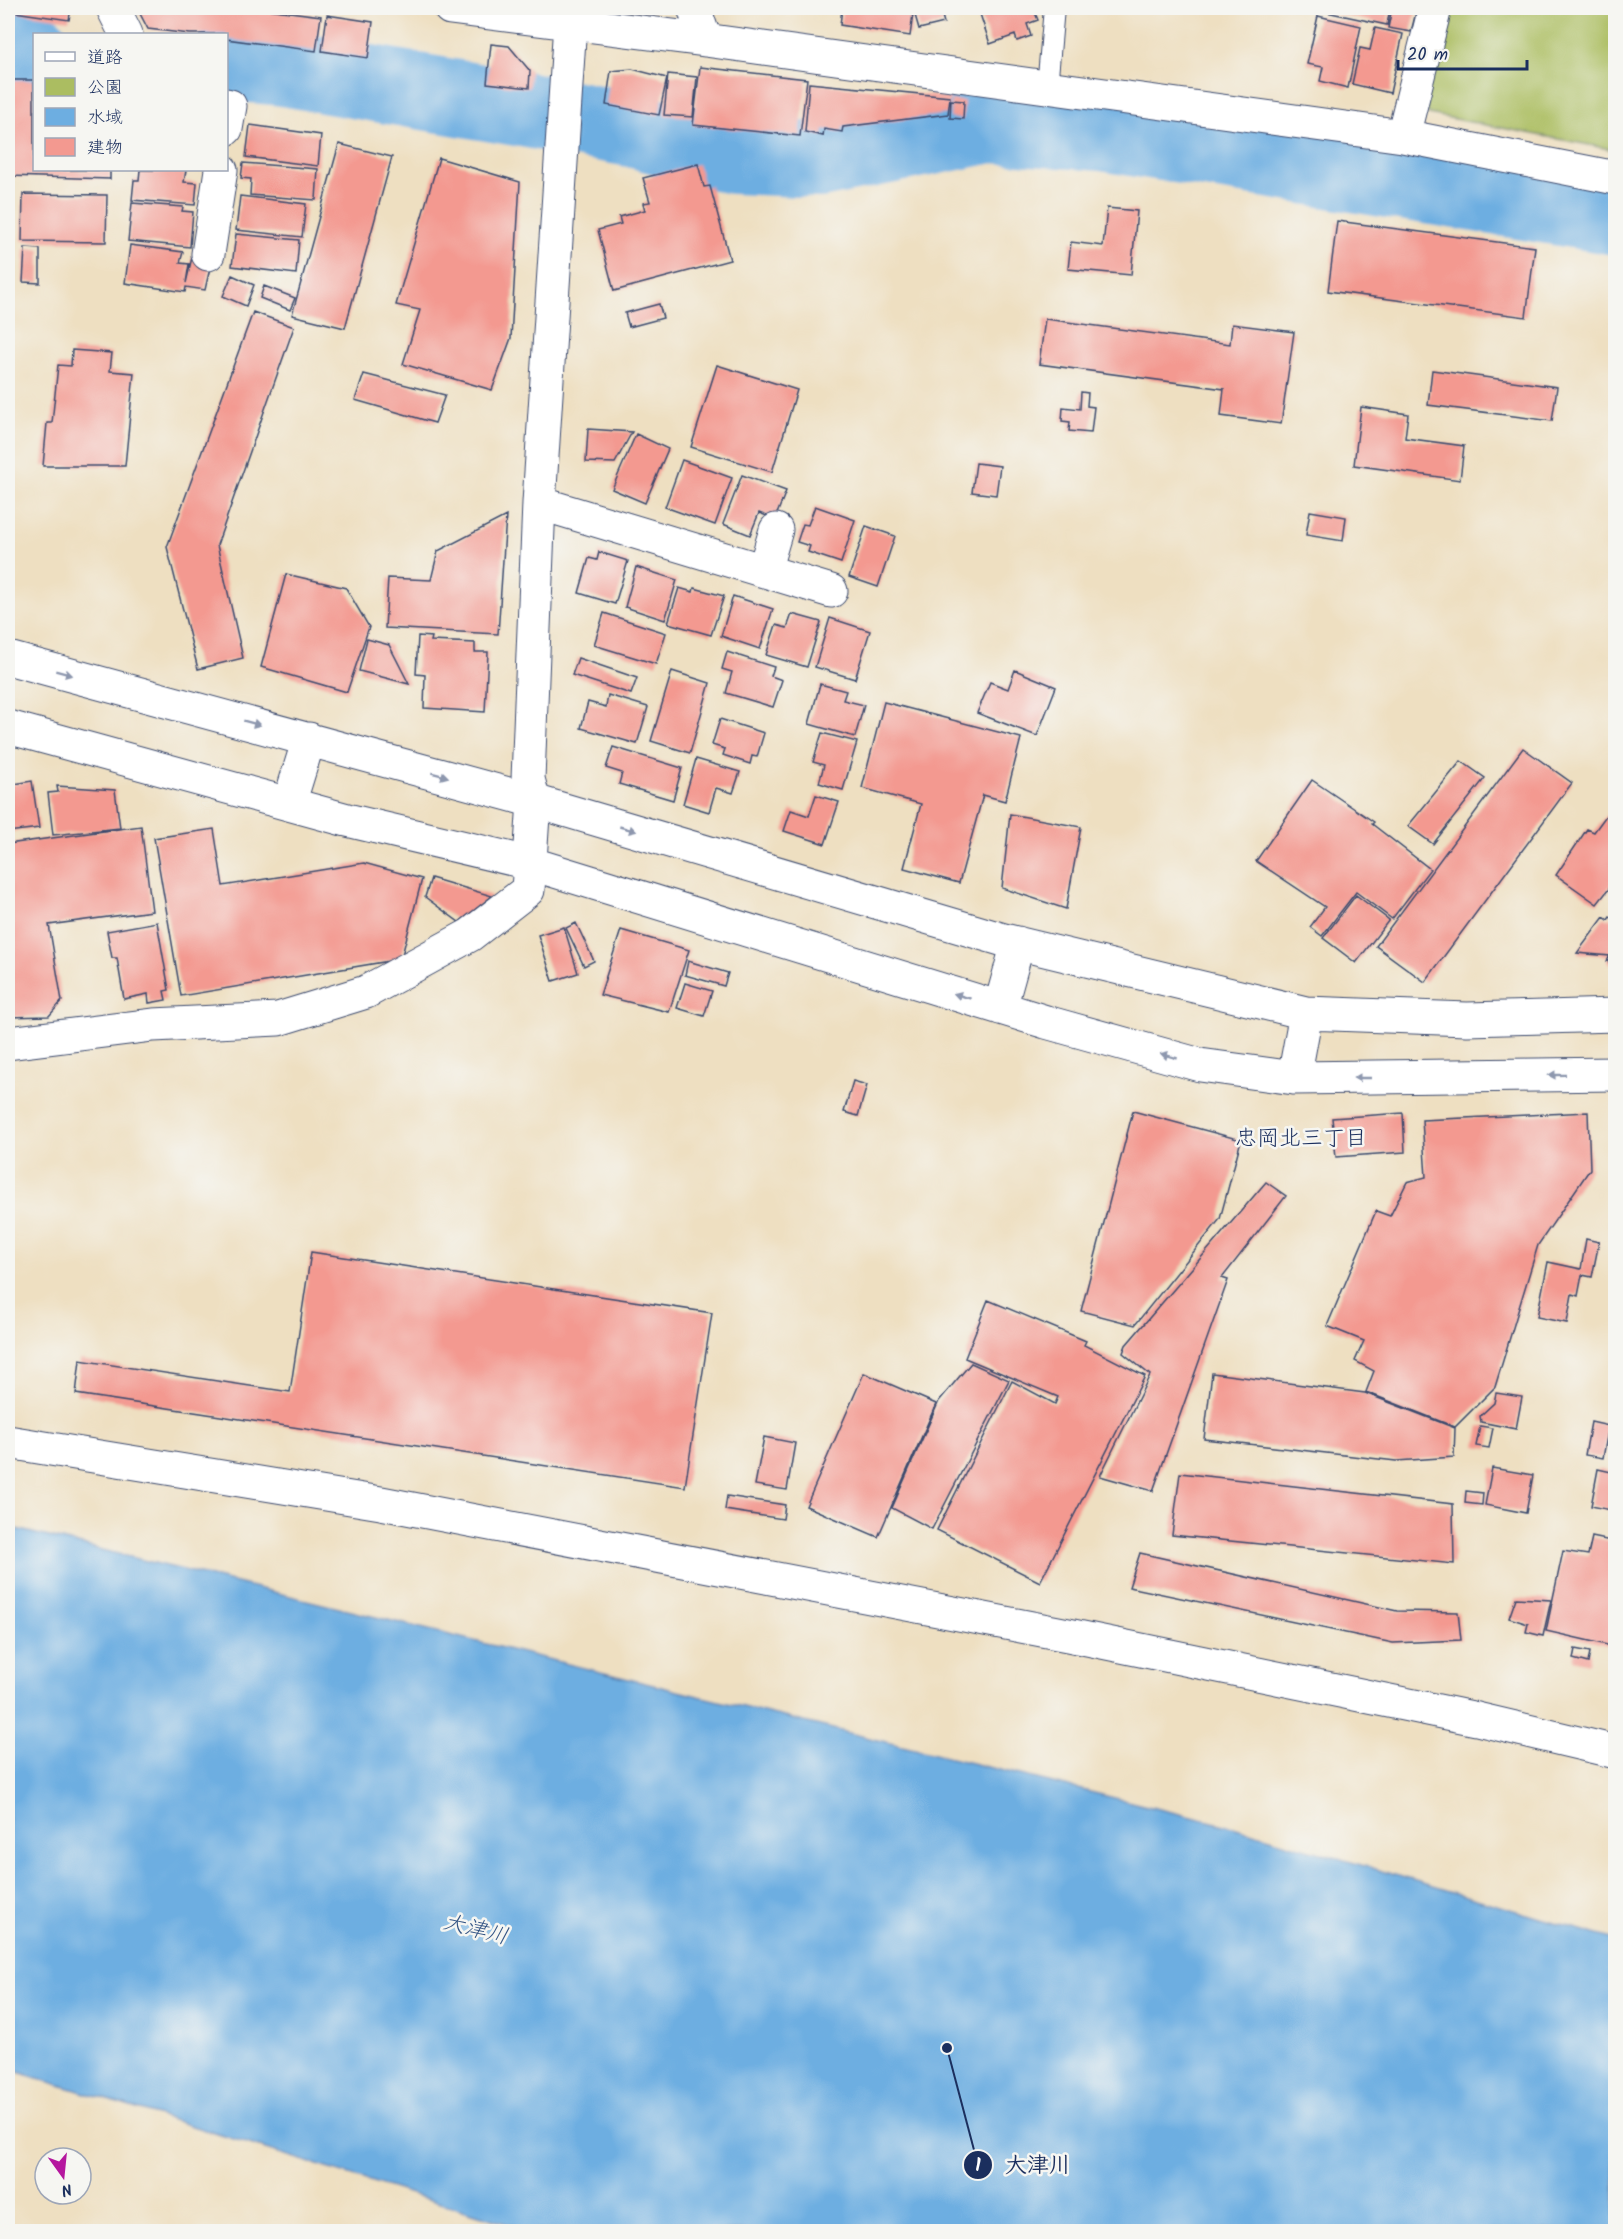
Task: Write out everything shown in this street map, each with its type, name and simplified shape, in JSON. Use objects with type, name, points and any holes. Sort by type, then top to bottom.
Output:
[{"type":"street","points":[[450,8],[705,40],[1403,136],[1616,178]]},
{"type":"street","points":[[694,8],[705,40]]},
{"type":"street","points":[[1403,136],[1435,8]]},
{"type":"street","points":[[8,1043],[153,1025],[278,1019],[366,992],[470,935],[528,890],[534,801],[528,779],[539,503],[565,140],[570,23]]},
{"type":"street","points":[[208,255],[220,171]]},
{"type":"street","points":[[539,503],[831,591]]},
{"type":"street","points":[[764,571],[776,530]]},
{"type":"street","points":[[8,658],[534,801],[1018,943],[1306,1012],[1467,1019],[1616,1015]]},
{"type":"street","points":[[8,727],[289,804],[530,863],[1000,1008],[1200,1065],[1294,1078],[1616,1074]]},
{"type":"street","points":[[289,804],[309,739]]},
{"type":"street","points":[[1000,1008],[1018,943]]},
{"type":"street","points":[[1294,1078],[1306,1012]]},
{"type":"street","points":[[8,1442],[381,1503],[1045,1630],[1477,1719],[1616,1752]]},
{"type":"lane","points":[[1047,88],[1054,8]]},
{"type":"green space","points":[[1446,8],[1615,8],[1615,150],[1429,114],[1422,103]]},
{"type":"water","points":[[8,1527],[1233,1827],[1615,1940],[1615,2231],[530,2231],[8,2069]]},
{"type":"building","points":[[8,8],[71,8],[69,20],[8,11]]},
{"type":"building","points":[[137,8],[258,8],[321,16],[316,51],[228,39],[228,33],[182,33],[148,29]]},
{"type":"building","points":[[842,8],[903,8],[913,14],[910,36],[840,25]]},
{"type":"building","points":[[913,8],[940,8],[944,23],[919,29]]},
{"type":"building","points":[[978,8],[1033,8],[1038,20],[1027,24],[1031,36],[1017,41],[1015,35],[990,44]]},
{"type":"building","points":[[1318,8],[1390,8],[1387,25],[1317,10]]},
{"type":"building","points":[[1392,8],[1417,8],[1411,32],[1388,28]]},
{"type":"building","points":[[327,15],[373,22],[368,58],[322,51]]},
{"type":"building","points":[[1318,16],[1361,26],[1348,88],[1320,81],[1323,67],[1307,64]]},
{"type":"building","points":[[1375,28],[1403,34],[1390,93],[1352,84],[1360,48],[1370,50]]},
{"type":"building","points":[[491,44],[509,46],[530,71],[529,88],[487,83]]},
{"type":"building","points":[[700,67],[807,79],[800,136],[693,125]]},
{"type":"building","points":[[632,69],[667,78],[659,115],[606,105],[611,71]]},
{"type":"building","points":[[668,74],[697,77],[693,117],[664,115]]},
{"type":"building","points":[[8,80],[33,80],[33,171],[110,171],[110,179],[8,176]]},
{"type":"building","points":[[809,83],[950,97],[948,114],[843,127],[842,132],[824,129],[823,136],[805,132]]},
{"type":"building","points":[[951,100],[964,101],[963,119],[950,118]]},
{"type":"building","points":[[250,125],[321,135],[318,166],[246,157]]},
{"type":"building","points":[[339,144],[392,157],[345,328],[292,315]]},
{"type":"building","points":[[439,158],[520,182],[511,338],[492,390],[403,364],[420,310],[396,305]]},
{"type":"building","points":[[243,163],[318,169],[316,200],[250,195],[251,179],[241,178]]},
{"type":"building","points":[[698,164],[704,187],[710,186],[730,260],[614,291],[598,230],[621,224],[619,217],[645,210],[643,203],[650,202],[643,178]]},
{"type":"building","points":[[140,171],[186,171],[184,182],[197,183],[195,205],[132,200],[134,180],[139,180]]},
{"type":"building","points":[[23,194],[107,195],[106,242],[22,241]]},
{"type":"building","points":[[240,196],[306,204],[302,237],[236,230]]},
{"type":"building","points":[[132,203],[183,207],[182,211],[193,212],[190,247],[128,241]]},
{"type":"building","points":[[1107,208],[1137,211],[1131,275],[1068,269],[1071,242],[1103,246]]},
{"type":"building","points":[[1337,221],[1535,247],[1526,317],[1328,291]]},
{"type":"building","points":[[236,234],[299,240],[296,274],[232,266]]},
{"type":"building","points":[[130,245],[183,252],[180,263],[189,264],[186,283],[192,257],[212,259],[205,290],[186,287],[185,292],[125,283]]},
{"type":"building","points":[[25,248],[40,249],[40,283],[23,282]]},
{"type":"building","points":[[232,275],[254,285],[246,306],[223,296]]},
{"type":"building","points":[[264,286],[295,298],[290,310],[260,298]]},
{"type":"building","points":[[659,304],[663,318],[629,327],[625,313]]},
{"type":"building","points":[[253,312],[294,327],[217,545],[243,658],[198,669],[167,547]]},
{"type":"building","points":[[1045,319],[1230,344],[1232,324],[1294,332],[1281,424],[1221,416],[1224,389],[1039,364]]},
{"type":"building","points":[[72,350],[112,353],[110,371],[134,373],[125,466],[43,466],[47,423],[52,423],[58,365],[71,366]]},
{"type":"building","points":[[717,365],[797,390],[772,472],[691,447]]},
{"type":"building","points":[[1432,370],[1557,387],[1552,421],[1428,405]]},
{"type":"building","points":[[364,374],[445,395],[435,423],[355,400]]},
{"type":"building","points":[[1081,392],[1088,393],[1087,406],[1094,407],[1091,433],[1069,431],[1070,422],[1062,421],[1063,407],[1080,409]]},
{"type":"building","points":[[1361,407],[1408,414],[1405,438],[1464,446],[1460,480],[1354,465]]},
{"type":"building","points":[[588,429],[632,432],[615,463],[586,462]]},
{"type":"building","points":[[636,434],[668,449],[645,503],[612,489]]},
{"type":"building","points":[[682,460],[732,478],[715,525],[665,507]]},
{"type":"building","points":[[976,463],[1000,466],[996,495],[972,492]]},
{"type":"building","points":[[742,475],[786,491],[775,519],[759,513],[750,535],[723,524]]},
{"type":"building","points":[[815,506],[855,520],[841,563],[808,552],[810,546],[797,542],[803,524],[808,525]]},
{"type":"building","points":[[1310,511],[1346,517],[1343,541],[1306,535]]},
{"type":"building","points":[[506,516],[498,634],[385,628],[388,578],[431,580],[438,551]]},
{"type":"building","points":[[866,526],[895,536],[878,587],[849,577]]},
{"type":"building","points":[[599,552],[628,561],[615,604],[579,593],[589,558],[597,560]]},
{"type":"building","points":[[636,567],[677,580],[665,620],[625,607]]},
{"type":"building","points":[[286,574],[346,588],[369,627],[347,692],[261,667]]},
{"type":"building","points":[[679,588],[693,592],[694,588],[724,596],[711,635],[668,623]]},
{"type":"building","points":[[733,596],[773,609],[760,649],[721,636]]},
{"type":"building","points":[[604,613],[666,633],[656,664],[594,645]]},
{"type":"building","points":[[792,614],[821,622],[807,667],[766,655],[776,625],[787,628]]},
{"type":"building","points":[[830,618],[870,631],[855,679],[815,667]]},
{"type":"building","points":[[418,636],[432,637],[431,641],[475,643],[475,652],[488,652],[485,712],[424,708],[425,675],[416,674]]},
{"type":"building","points":[[367,639],[389,645],[409,684],[359,671]]},
{"type":"building","points":[[727,652],[774,667],[771,676],[782,680],[773,707],[726,693],[732,672],[722,669]]},
{"type":"building","points":[[578,658],[637,678],[631,694],[572,675]]},
{"type":"building","points":[[1015,670],[1056,687],[1037,736],[977,713],[990,682],[1008,689]]},
{"type":"building","points":[[672,671],[710,683],[690,753],[651,741]]},
{"type":"building","points":[[820,684],[846,691],[843,700],[864,705],[855,737],[809,724]]},
{"type":"building","points":[[608,695],[648,707],[637,744],[581,728],[588,702],[606,707]]},
{"type":"building","points":[[884,702],[1021,738],[1005,801],[983,795],[959,883],[904,868],[921,804],[862,788]]},
{"type":"building","points":[[720,719],[764,733],[757,757],[752,756],[750,764],[723,755],[725,749],[712,745]]},
{"type":"building","points":[[822,733],[857,742],[843,790],[819,783],[824,765],[813,762]]},
{"type":"building","points":[[613,747],[682,768],[673,800],[619,784],[622,773],[606,768]]},
{"type":"building","points":[[1523,748],[1572,783],[1425,982],[1376,946]]},
{"type":"building","points":[[696,759],[740,772],[733,793],[716,788],[709,812],[683,804]]},
{"type":"building","points":[[1461,761],[1485,778],[1433,844],[1408,826]]},
{"type":"building","points":[[1312,780],[1374,822],[1372,824],[1430,869],[1392,919],[1356,892],[1322,936],[1310,927],[1325,907],[1256,861]]},
{"type":"building","points":[[32,781],[39,828],[8,832],[8,785]]},
{"type":"building","points":[[57,786],[115,790],[120,828],[53,835],[48,793],[58,792]]},
{"type":"building","points":[[816,795],[839,802],[825,844],[784,831],[791,810],[809,816]]},
{"type":"building","points":[[1616,802],[1616,880],[1597,904],[1556,875],[1587,829],[1594,832]]},
{"type":"building","points":[[1010,814],[1081,827],[1066,909],[1002,888]]},
{"type":"building","points":[[141,826],[152,911],[49,925],[62,1001],[49,1016],[8,1017],[8,844]]},
{"type":"building","points":[[214,829],[223,886],[364,863],[422,879],[401,959],[181,996],[154,838]]},
{"type":"building","points":[[431,878],[492,896],[459,922],[425,897]]},
{"type":"building","points":[[1356,895],[1389,920],[1356,963],[1323,938]]},
{"type":"building","points":[[1604,917],[1608,920],[1610,917],[1616,921],[1616,967],[1607,961],[1610,956],[1577,953]]},
{"type":"building","points":[[157,922],[169,990],[164,991],[166,1000],[149,1003],[148,994],[124,999],[117,958],[112,958],[107,931]]},
{"type":"building","points":[[576,923],[594,961],[584,966],[566,928]]},
{"type":"building","points":[[564,927],[578,973],[553,981],[538,935]]},
{"type":"building","points":[[621,930],[689,950],[669,1012],[600,995]]},
{"type":"building","points":[[688,961],[728,973],[724,986],[685,975]]},
{"type":"building","points":[[685,983],[712,991],[704,1016],[677,1008]]},
{"type":"building","points":[[853,1081],[867,1085],[858,1116],[844,1112]]},
{"type":"building","points":[[1133,1111],[1241,1140],[1220,1219],[1135,1325],[1081,1311]]},
{"type":"building","points":[[1588,1112],[1590,1169],[1538,1245],[1495,1387],[1455,1427],[1366,1392],[1374,1371],[1355,1361],[1364,1341],[1327,1326],[1376,1211],[1390,1216],[1407,1182],[1426,1177],[1422,1120]]},
{"type":"building","points":[[1403,1113],[1405,1152],[1336,1157],[1332,1118]]},
{"type":"building","points":[[1266,1182],[1286,1196],[1222,1278],[1228,1280],[1153,1491],[1100,1476],[1150,1375],[1123,1353],[1126,1345]]},
{"type":"building","points":[[1586,1239],[1599,1242],[1592,1277],[1582,1275],[1578,1296],[1572,1294],[1567,1323],[1537,1317],[1548,1262],[1581,1269]]},
{"type":"building","points":[[311,1252],[712,1313],[685,1487],[76,1394],[80,1360],[290,1392]]},
{"type":"building","points":[[988,1300],[1086,1341],[1084,1345],[1145,1376],[1040,1582],[937,1530],[1012,1381],[1055,1404],[1058,1397],[965,1358]]},
{"type":"building","points":[[971,1363],[1009,1380],[932,1529],[892,1508],[939,1401]]},
{"type":"building","points":[[864,1373],[936,1404],[878,1537],[806,1506]]},
{"type":"building","points":[[1212,1373],[1365,1393],[1455,1428],[1454,1457],[1396,1461],[1204,1439]]},
{"type":"building","points":[[1496,1393],[1522,1397],[1516,1429],[1481,1422],[1480,1416],[1494,1403]]},
{"type":"building","points":[[1591,1422],[1609,1426],[1603,1458],[1585,1455]]},
{"type":"building","points":[[1480,1426],[1493,1428],[1489,1448],[1476,1446]]},
{"type":"building","points":[[764,1437],[795,1443],[787,1490],[755,1485]]},
{"type":"building","points":[[1492,1468],[1533,1475],[1526,1513],[1485,1505]]},
{"type":"building","points":[[1598,1469],[1616,1473],[1616,1511],[1591,1506]]},
{"type":"building","points":[[1180,1473],[1453,1504],[1454,1564],[1172,1535]]},
{"type":"building","points":[[1466,1491],[1483,1493],[1482,1505],[1465,1503]]},
{"type":"building","points":[[727,1496],[785,1505],[783,1519],[725,1510]]},
{"type":"building","points":[[1592,1537],[1616,1542],[1616,1647],[1546,1631],[1563,1551],[1588,1555]]},
{"type":"building","points":[[1140,1553],[1397,1611],[1458,1612],[1461,1640],[1393,1643],[1129,1587]]},
{"type":"building","points":[[1516,1598],[1551,1600],[1543,1636],[1526,1632],[1528,1624],[1509,1618]]},
{"type":"building","points":[[1575,1649],[1590,1652],[1588,1663],[1573,1659]]},
{"type":"waterway","points":[[8,48],[33,49]]},
{"type":"waterway","points":[[228,63],[283,68],[523,109],[635,130],[733,156],[819,160],[991,125],[1102,133],[1616,217]]},
{"type":"place","name":"大津川","points":[[947,2048]]},
{"type":"district","name":"忠岡北三丁目","points":[[1301,1137]]}]
